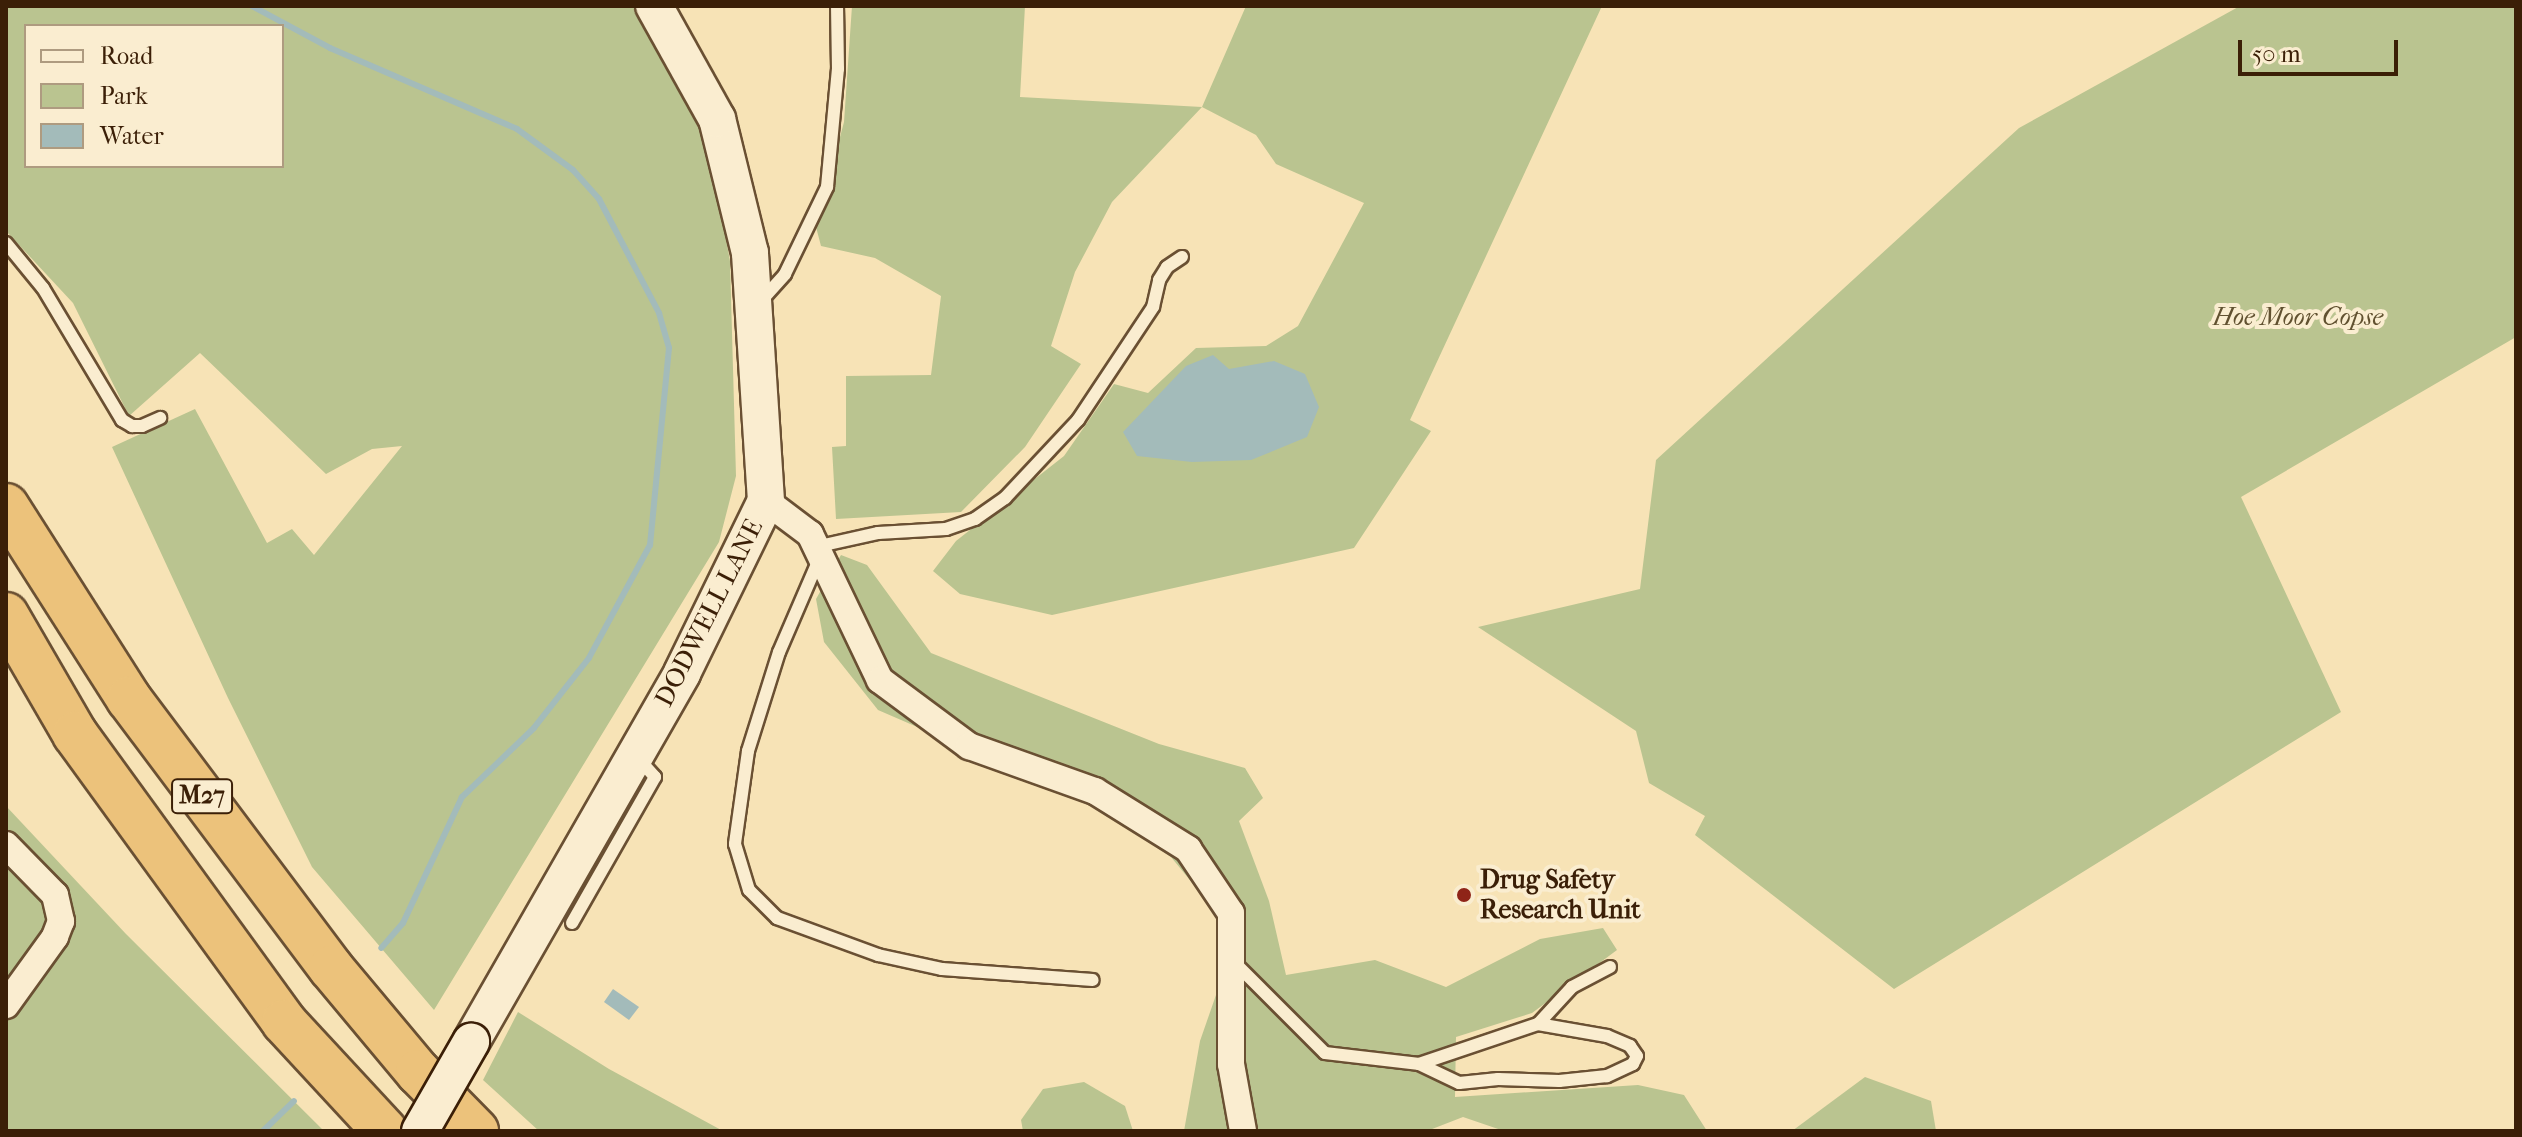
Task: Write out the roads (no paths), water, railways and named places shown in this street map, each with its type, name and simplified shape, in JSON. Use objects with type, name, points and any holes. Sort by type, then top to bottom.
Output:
[{"type":"highway","name":"M27","points":[[6,506],[138,712],[331,968],[418,1072],[476,1131]]},
{"type":"highway","name":"M27","points":[[6,615],[75,734],[284,1022],[385,1131]]},
{"type":"street","name":"DODWELL LANE","points":[[420,1131],[682,673],[766,501],[750,253],[717,119],[654,6]]},
{"type":"street","points":[[766,501],[810,534],[880,680],[969,746],[1095,791],[1188,849],[1231,913],[1231,1064],[1243,1131]]},
{"type":"street","points":[[6,845],[55,895],[61,921],[55,937],[6,1005]]},
{"type":"lane","points":[[754,309],[785,274],[827,187],[838,69],[837,6]]},
{"type":"lane","points":[[6,243],[43,288],[122,420],[132,426],[142,426],[160,418]]},
{"type":"lane","points":[[1093,980],[942,969],[878,955],[777,918],[749,890],[735,844],[748,751],[779,652],[818,552],[878,533],[946,529],[975,519],[1005,498],[1078,420],[1153,307],[1159,280],[1167,267],[1182,257]]},
{"type":"lane","points":[[572,923],[655,777],[634,754]]},
{"type":"lane","points":[[1231,959],[1325,1053],[1419,1064],[1459,1083],[1498,1079],[1559,1081],[1607,1076],[1633,1064],[1637,1056],[1630,1046],[1607,1036],[1538,1024],[1419,1064]]},
{"type":"lane","points":[[1538,1024],[1572,987],[1610,967]]},
{"type":"water","points":[[1213,355],[1229,369],[1274,361],[1305,374],[1319,407],[1307,437],[1251,460],[1192,462],[1137,456],[1123,432],[1186,366]]},
{"type":"water","points":[[613,989],[639,1007],[629,1020],[604,1002]]},
{"type":"waterway","points":[[252,6],[330,48],[517,129],[573,170],[599,199],[659,313],[669,348],[650,545],[589,658],[534,728],[462,797],[403,923],[381,948]]},
{"type":"waterway","points":[[263,1131],[294,1101]]},
{"type":"place","name":"Drug Safety Research Unit","points":[[1464,895]]},
{"type":"park label","name":"Hoe Moor Copse","points":[[2298,317]]}]
